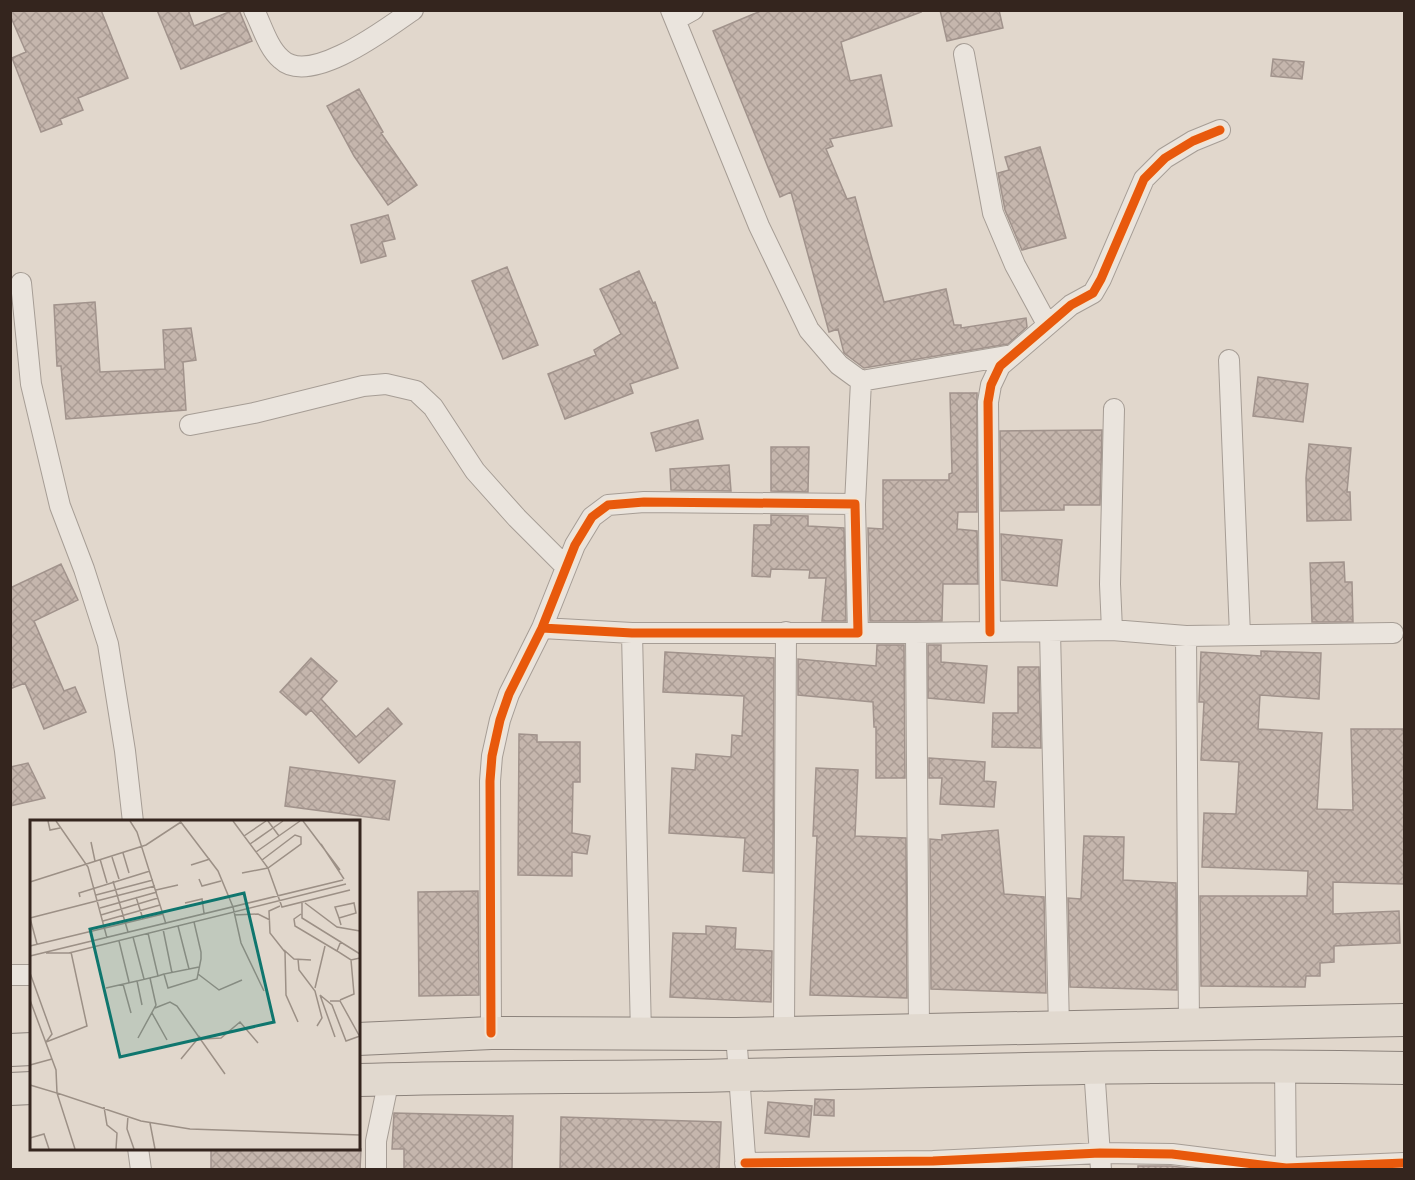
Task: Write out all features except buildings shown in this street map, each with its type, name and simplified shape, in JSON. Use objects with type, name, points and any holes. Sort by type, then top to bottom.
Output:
[{"type":"main road","points":[[360,1039],[491,1033],[736,1034],[1404,1020]]},
{"type":"main road","points":[[10,1050],[30,1049]]},
{"type":"main road","points":[[360,1080],[1094,1067],[1285,1065],[1404,1068]]},
{"type":"main road","points":[[10,1089],[30,1088]]},
{"type":"street","points":[[254,10],[275,52],[293,67],[308,66],[335,59],[413,10]]},
{"type":"street","points":[[693,10],[673,15],[759,226],[809,330],[839,365],[861,381],[1012,355]]},
{"type":"street","points":[[964,54],[993,213],[1015,265],[1047,324]]},
{"type":"street","points":[[990,632],[988,402],[991,385],[1000,366],[1012,355],[1071,305],[1093,293],[1144,179],[1165,158],[1193,141],[1220,130]]},
{"type":"street","points":[[21,283],[31,384],[60,506],[84,569],[108,644],[134,820]]},
{"type":"street","points":[[1228,360],[1240,635]]},
{"type":"street","points":[[858,633],[855,504],[861,381]]},
{"type":"street","points":[[190,425],[254,413],[363,386],[386,384],[416,391],[434,407],[475,471],[517,518],[566,567]]},
{"type":"street","points":[[1112,630],[1110,584],[1114,409]]},
{"type":"street","points":[[491,1033],[490,781],[492,756],[500,720],[510,694],[542,628],[585,525],[608,505],[644,502],[855,504]]},
{"type":"street","points":[[542,628],[632,633],[1112,630],[1186,636],[1394,633]]},
{"type":"street","points":[[1050,631],[1059,1028]]},
{"type":"street","points":[[784,1032],[786,632]]},
{"type":"street","points":[[632,633],[641,1035]]},
{"type":"street","points":[[916,633],[920,1029]]},
{"type":"street","points":[[1186,636],[1189,1026]]},
{"type":"street","points":[[10,975],[30,975]]},
{"type":"street","points":[[736,1034],[746,1166],[934,1166],[1100,1161],[1172,1154],[1286,1169],[1404,1163]]},
{"type":"street","points":[[1285,1065],[1286,1169]]},
{"type":"street","points":[[1094,1067],[1100,1161]]},
{"type":"street","points":[[376,1170],[376,1141],[389,1079]]},
{"type":"street","points":[[138,1150],[141,1170]]},
{"type":"cycle path","points":[[990,632],[988,402],[991,385],[1000,366],[1071,305],[1093,293],[1144,179],[1165,158],[1193,141],[1220,130]]},
{"type":"cycle path","points":[[491,1033],[490,781],[492,756],[500,720],[509,694],[542,628],[575,545],[592,517],[608,505],[644,502],[855,504],[858,633],[632,633],[542,628]]},
{"type":"cycle path","points":[[745,1163],[933,1161],[1100,1153],[1172,1154],[1286,1168],[1404,1163]]}]
